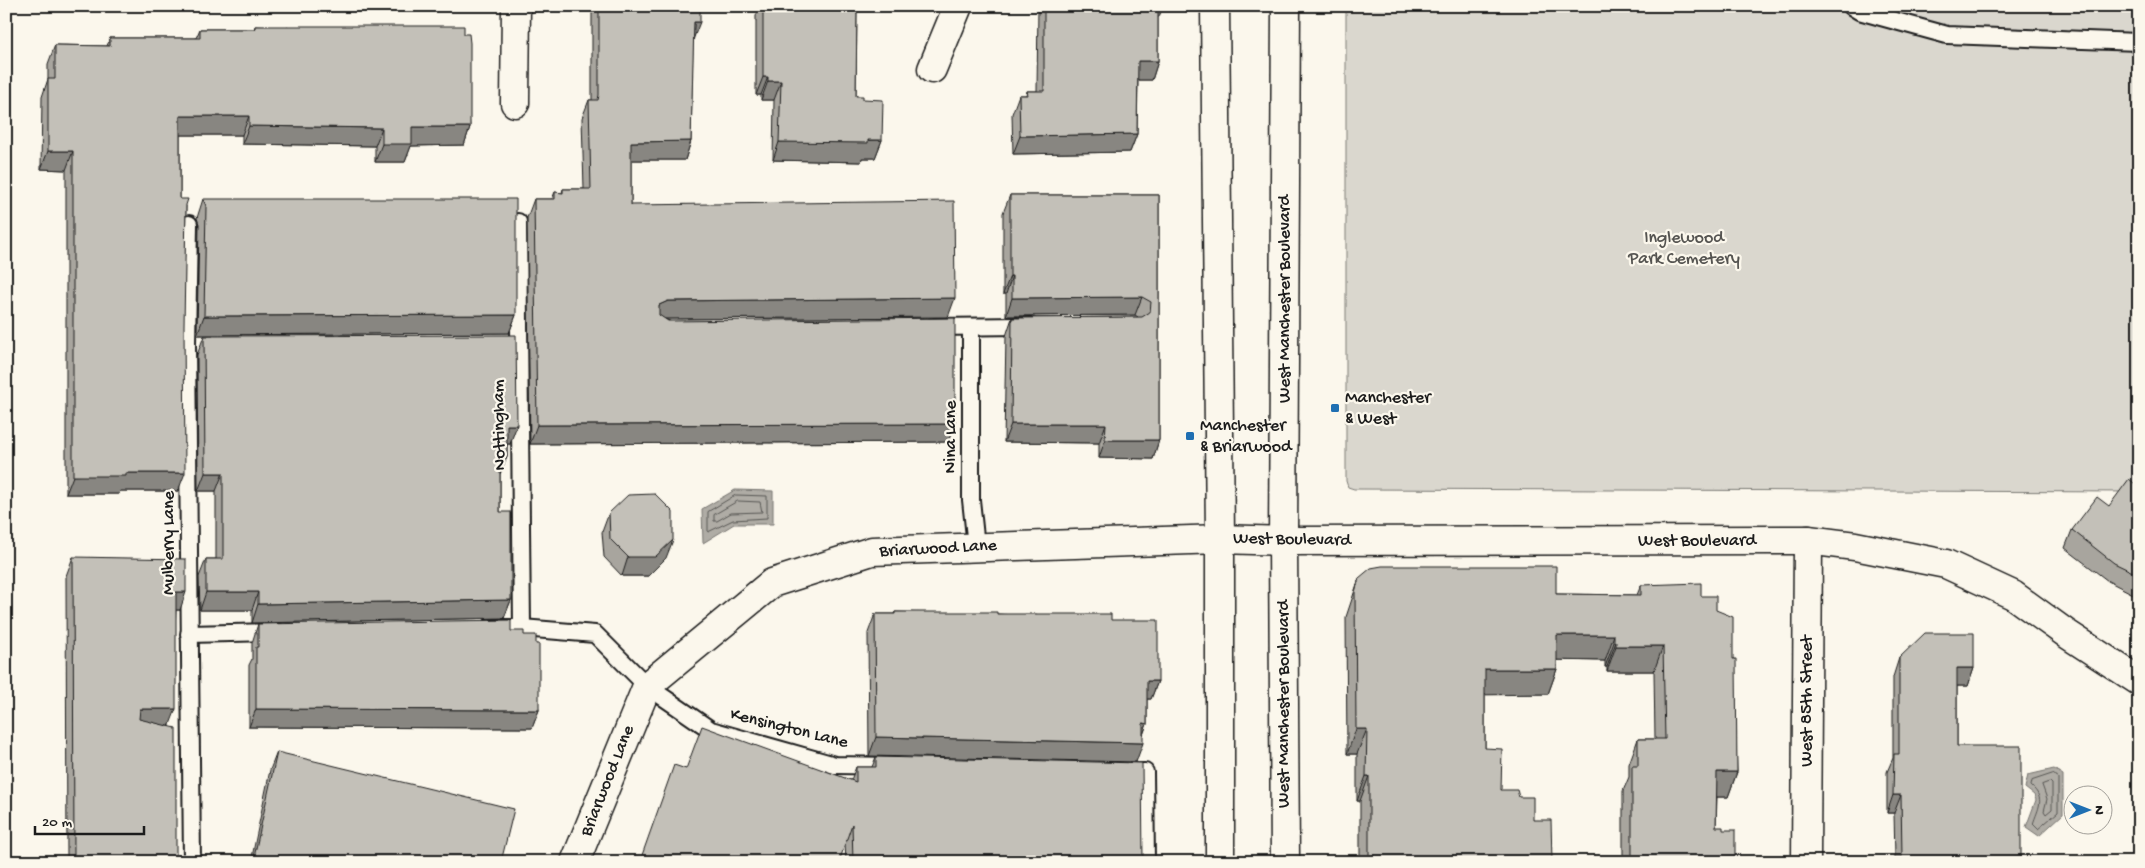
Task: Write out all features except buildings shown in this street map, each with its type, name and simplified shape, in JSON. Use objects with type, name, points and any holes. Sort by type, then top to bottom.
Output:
[{"type":"street","points":[[515,103],[516,6]]},
{"type":"street","points":[[932,69],[958,6]]},
{"type":"street","points":[[1215,6],[1220,539],[1220,862]]},
{"type":"street","name":"West Manchester Boulevard","points":[[1285,862],[1283,541],[1286,6]]},
{"type":"street","name":"West Boulevard","points":[[1220,539],[1283,541],[1808,540],[1855,546],[1946,564],[2013,595],[2067,634],[2139,681]]},
{"type":"street","name":"Briarwood Lane","points":[[575,862],[647,686],[772,583],[872,551],[1220,539]]},
{"type":"street","name":"West 85th Street","points":[[1806,862],[1808,540]]},
{"type":"lane","points":[[1851,6],[1858,11],[1947,35],[2139,42]]},
{"type":"lane","name":"Nottingham","points":[[518,222],[522,628]]},
{"type":"lane","name":"Mulberry Lane","points":[[189,224],[187,345],[192,862]]},
{"type":"lane","points":[[921,327],[1048,326]]},
{"type":"lane","name":"Nina Lane","points":[[971,327],[971,500],[976,546]]},
{"type":"lane","points":[[499,343],[519,343]]},
{"type":"lane","points":[[187,345],[206,345]]},
{"type":"lane","name":"Kensington Lane","points":[[473,629],[522,628],[595,634],[647,686],[711,730],[835,765],[913,767]]},
{"type":"lane","points":[[189,634],[297,632]]},
{"type":"lane","points":[[1107,772],[1146,772],[1146,862]]},
{"type":"green space","name":"Inglewood Park Cemetery","points":[[1346,6],[2139,6],[2139,492],[1354,489],[1348,487],[1346,481]]},
{"type":"water","points":[[735,490],[773,491],[773,524],[734,524],[703,543],[702,509]]},
{"type":"water","points":[[2054,769],[2063,775],[2062,815],[2039,836],[2026,827],[2036,800],[2034,795],[2025,788],[2028,775]]},
{"type":"place","name":"Manchester & West","points":[[1335,408]]},
{"type":"place","name":"Manchester & Briarwood","points":[[1190,436]]}]
